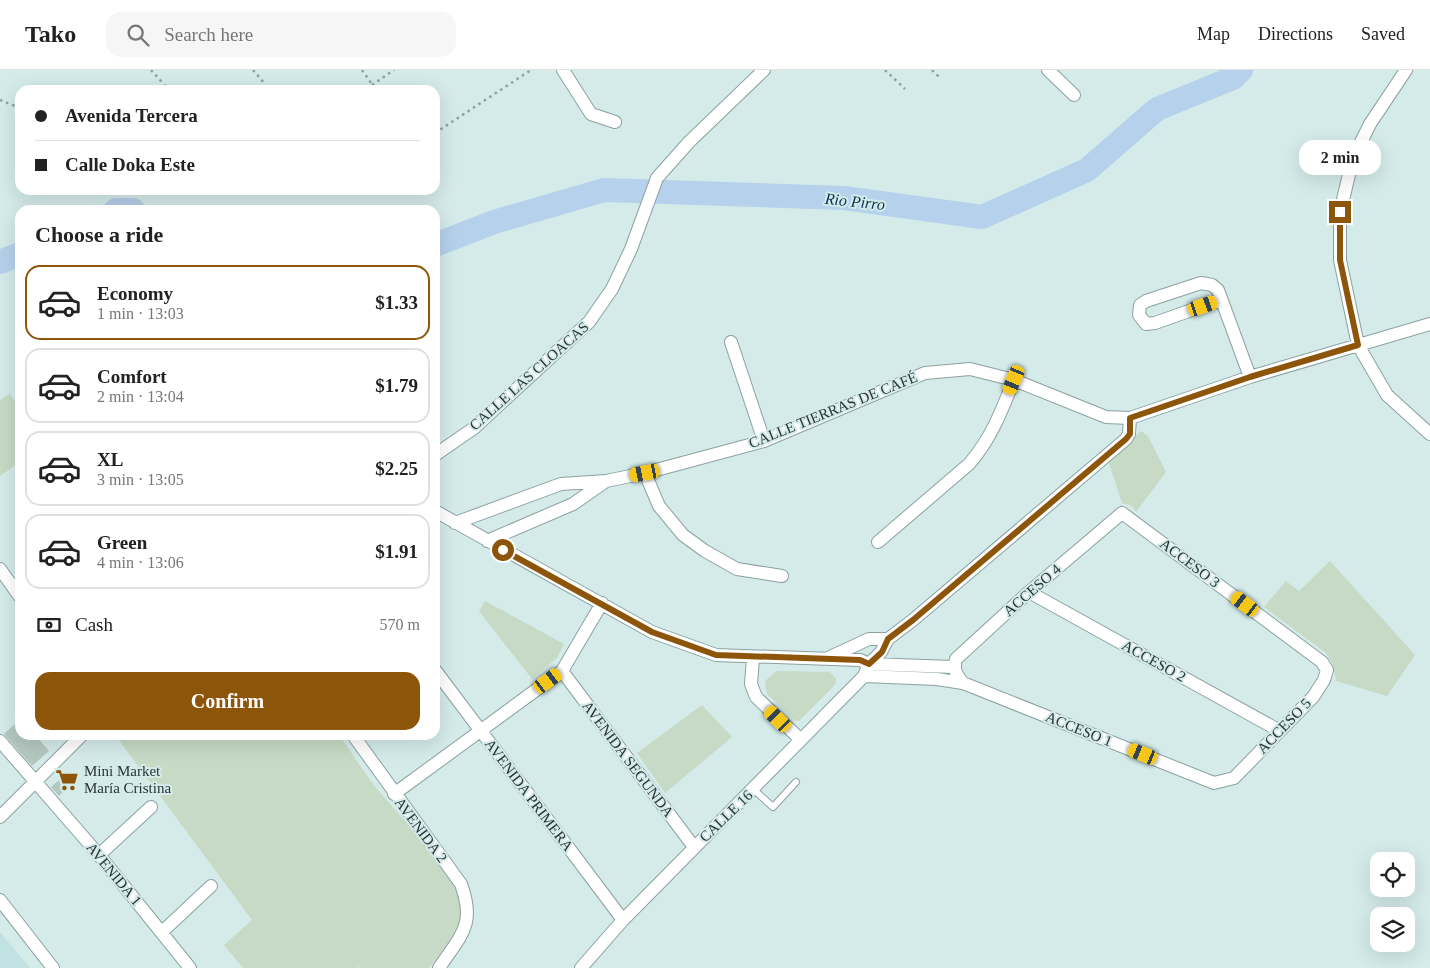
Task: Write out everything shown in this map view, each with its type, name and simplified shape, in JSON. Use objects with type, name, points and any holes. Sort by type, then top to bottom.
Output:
[{"type":"street","points":[[563,70],[591,114],[615,122]]},
{"type":"street","name":"CALLE LAS CLOACAS","points":[[440,452],[474,428],[589,322],[612,289],[631,249],[657,178],[688,142],[764,70]]},
{"type":"street","points":[[1048,70],[1074,95]]},
{"type":"street","points":[[1406,70],[1370,124],[1353,158],[1340,212],[1340,260],[1358,345],[1387,395],[1430,434]]},
{"type":"street","points":[[1220,300],[1154,323],[1146,324],[1140,315],[1140,305],[1146,301],[1201,283],[1212,285],[1218,290],[1220,300],[1250,377]]},
{"type":"street","name":"CALLE TIERRAS DE CAFÉ","points":[[455,523],[561,484],[606,481],[645,473],[764,441],[924,373],[970,369],[1014,380],[1106,416],[1130,418],[1250,377],[1430,324]]},
{"type":"street","points":[[731,342],[764,441]]},
{"type":"street","points":[[878,542],[969,464],[982,450],[997,422],[1014,380]]},
{"type":"street","points":[[825,660],[869,639],[888,639],[913,620],[1126,439],[1130,434],[1130,418]]},
{"type":"street","points":[[645,473],[659,506],[683,535],[704,551],[737,569],[782,576]]},
{"type":"street","name":"CALLE TIERRAS DE CAFÉ","points":[[487,541],[573,504],[606,481]]},
{"type":"street","name":"ACCESO 4","points":[[957,675],[956,659],[1029,592],[1122,513]]},
{"type":"street","name":"ACCESO 3","points":[[1122,513],[1322,662],[1326,670]]},
{"type":"street","points":[[440,514],[652,632],[716,655],[753,658],[860,660],[866,670]]},
{"type":"street","points":[[0,569],[15,590]]},
{"type":"street","name":"ACCESO 2","points":[[1029,592],[1280,731]]},
{"type":"street","points":[[394,794],[562,671],[602,603]]},
{"type":"street","name":"CALLE 16","points":[[581,968],[623,920],[753,789],[866,670],[882,652],[888,639]]},
{"type":"street","points":[[753,658],[751,684],[756,697],[800,740]]},
{"type":"street","points":[[866,670],[937,679],[957,675]]},
{"type":"street","points":[[866,670],[957,675]]},
{"type":"street","name":"ACCESO 5","points":[[1234,778],[1313,697],[1324,680],[1326,670]]},
{"type":"street","name":"AVENIDA SEGUNDA","points":[[562,671],[694,847]]},
{"type":"street","name":"ACCESO 1","points":[[957,675],[1214,783],[1234,778]]},
{"type":"street","name":"AVENIDA PRIMERA","points":[[440,677],[623,920]]},
{"type":"street","points":[[0,817],[77,740]]},
{"type":"street","name":"AVENIDA 2","points":[[356,740],[461,884],[468,901],[468,918],[463,932],[439,968]]},
{"type":"street","name":"AVENIDA 1","points":[[0,741],[98,855],[190,968]]},
{"type":"street","points":[[98,855],[151,807]]},
{"type":"street","points":[[162,932],[211,886]]},
{"type":"street","points":[[0,900],[53,968]]},
{"type":"lane","points":[[753,789],[773,807],[796,782]]},
{"type":"path","points":[[151,70],[164,85]]},
{"type":"path","points":[[254,70],[265,84]]},
{"type":"path","points":[[362,70],[372,85],[394,70]]},
{"type":"path","points":[[440,130],[531,70]]},
{"type":"path","points":[[885,70],[906,88]]},
{"type":"path","points":[[932,70],[939,77]]},
{"type":"path","points":[[0,100],[15,106]]},
{"type":"shaded area","points":[[0,932],[30,968],[0,968]]},
{"type":"green space","points":[[10,394],[15,402],[15,466],[0,476],[0,400]]},
{"type":"green space","points":[[1141,431],[1148,436],[1166,472],[1136,512],[1132,506],[1122,503],[1108,460]]},
{"type":"green space","points":[[1330,561],[1415,655],[1387,696],[1336,681],[1333,665],[1326,653],[1264,607],[1286,581],[1299,591]]},
{"type":"green space","points":[[485,601],[564,644],[557,658],[532,679],[479,611]]},
{"type":"green space","points":[[777,671],[830,672],[836,679],[835,685],[799,721],[795,720],[767,694],[765,681]]},
{"type":"green space","points":[[702,705],[732,737],[665,793],[637,753]]},
{"type":"green space","points":[[119,740],[343,740],[372,782],[440,862],[457,889],[461,901],[460,920],[457,929],[429,968],[357,968],[367,960],[356,968],[243,968],[224,945],[252,920]]},
{"type":"building","points":[[15,724],[15,740],[39,740],[49,751],[32,766],[4,734]]},
{"type":"building","points":[[67,773],[74,781],[59,796],[51,787]]},
{"type":"waterway","name":"Rio Pirro","points":[[440,243],[494,222],[604,190],[844,198],[982,217],[1087,170],[1157,109],[1233,78],[1241,70]]},
{"type":"waterway","points":[[0,262],[15,256]]},
{"type":"place","name":"Mini Market María Cristina","points":[[67,780]]},
{"type":"route","points":[[503,550],[652,632],[716,655],[753,658],[860,660],[869,664],[882,652],[888,639],[913,620],[1126,439],[1130,434],[1130,418],[1250,377],[1358,345],[1340,260],[1340,212]]}]
